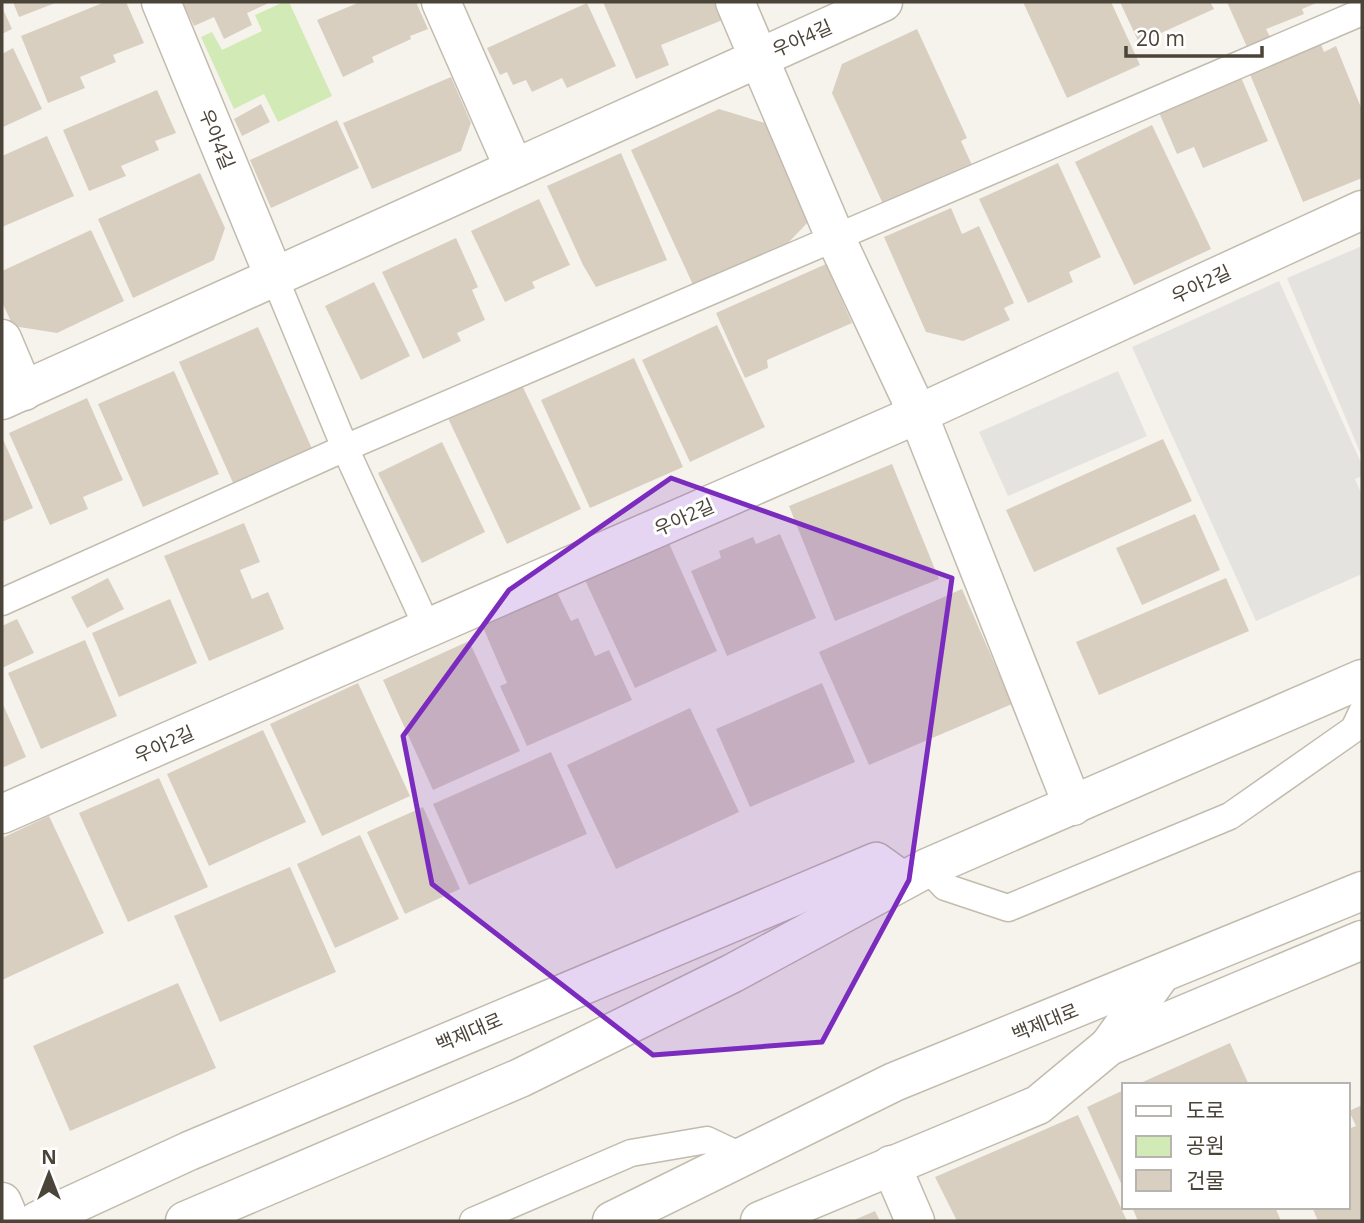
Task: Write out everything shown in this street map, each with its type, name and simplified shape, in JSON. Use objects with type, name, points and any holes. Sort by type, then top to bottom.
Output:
[{"type":"street","name":"우아4길","points":[[161,2],[274,275]]},
{"type":"street","points":[[441,2],[514,168]]},
{"type":"street","name":"우아4길","points":[[735,2],[759,58]]},
{"type":"street","name":"우아4길","points":[[2,340],[13,395],[883,2]]},
{"type":"street","points":[[759,58],[835,237],[918,414],[1073,806]]},
{"type":"street","name":"우아2길","points":[[2,814],[918,414],[1362,210]]},
{"type":"street","points":[[185,1221],[520,1078],[733,973],[914,874],[1362,679]]},
{"type":"street","name":"백제대로","points":[[37,1221],[189,1151],[876,862],[914,874]]},
{"type":"street","name":"백제대로","points":[[612,1221],[894,1082],[1362,891]]},
{"type":"street","points":[[1110,1046],[1362,940]]},
{"type":"street","points":[[760,1221],[1038,1105],[1110,1046],[1168,972],[1258,984]]},
{"type":"street","points":[[891,1165],[915,1221]]},
{"type":"street","points":[[2,1202],[10,1221]]},
{"type":"lane","points":[[2,602],[345,448],[1362,12]]},
{"type":"lane","points":[[274,275],[345,448],[428,629]]},
{"type":"lane","points":[[914,874],[1008,908],[1230,817],[1354,729],[1362,712]]},
{"type":"lane","points":[[473,1221],[631,1153],[708,1140],[743,1157]]},
{"type":"highlighted area","points":[[671,478],[952,578],[909,880],[822,1042],[653,1055],[432,884],[403,736],[509,590]]},
{"type":"green space","points":[[289,2],[332,96],[278,122],[264,94],[234,109],[201,37],[212,32],[222,50],[262,31],[255,15]]},
{"type":"shaded area","points":[[1362,246],[1362,457],[1287,278]]},
{"type":"shaded area","points":[[1279,281],[1362,465],[1362,476],[1355,479],[1362,495],[1362,574],[1256,621],[1132,347]]},
{"type":"shaded area","points":[[1118,371],[1147,436],[1008,496],[979,432]]},
{"type":"building","points":[[13,2],[58,2],[19,17]]},
{"type":"building","points":[[105,2],[126,2],[144,43],[113,55],[116,62],[80,77],[85,88],[48,103],[21,36]]},
{"type":"building","points":[[182,2],[271,2],[247,13],[252,25],[224,39],[214,17],[194,26]]},
{"type":"building","points":[[360,2],[416,2],[428,29],[372,57],[374,62],[343,77],[317,20]]},
{"type":"building","points":[[603,2],[718,2],[725,19],[661,45],[669,65],[636,79]]},
{"type":"building","points":[[1023,2],[1111,2],[1140,65],[1067,98]]},
{"type":"building","points":[[1120,2],[1210,2],[1214,9],[1139,43]]},
{"type":"building","points":[[1227,2],[1319,2],[1302,9],[1304,14],[1266,29],[1270,37],[1247,47]]},
{"type":"building","points":[[587,3],[616,66],[567,88],[562,78],[532,92],[526,80],[513,85],[507,72],[500,75],[487,48]]},
{"type":"building","points":[[2,7],[12,29],[2,34]]},
{"type":"building","points":[[917,29],[967,138],[961,141],[972,165],[884,206],[832,93],[842,64]]},
{"type":"building","points":[[1320,42],[1324,52],[1336,46],[1362,110],[1362,178],[1303,202],[1249,72]]},
{"type":"building","points":[[13,48],[42,109],[3,127],[2,54]]},
{"type":"building","points":[[1240,75],[1268,141],[1203,168],[1194,147],[1177,154],[1158,110]]},
{"type":"building","points":[[451,77],[471,123],[461,151],[372,189],[343,123]]},
{"type":"building","points":[[157,90],[176,133],[155,141],[159,150],[121,166],[126,176],[89,191],[63,130]]},
{"type":"building","points":[[261,104],[270,122],[242,136],[234,119]]},
{"type":"building","points":[[719,109],[765,123],[812,218],[787,244],[694,287],[631,150]]},
{"type":"building","points":[[337,120],[359,168],[271,208],[250,160]]},
{"type":"building","points":[[1152,125],[1211,249],[1134,285],[1075,162]]},
{"type":"building","points":[[47,136],[74,196],[2,227],[2,156]]},
{"type":"building","points":[[621,153],[667,260],[596,287],[547,186]]},
{"type":"building","points":[[1058,163],[1101,257],[1069,272],[1073,282],[1028,303],[979,199]]},
{"type":"building","points":[[200,173],[225,228],[214,260],[133,298],[98,219]]},
{"type":"building","points":[[539,199],[570,265],[532,282],[535,288],[505,302],[471,231]]},
{"type":"building","points":[[951,208],[962,234],[979,226],[1014,303],[1004,308],[1010,320],[963,341],[926,332],[884,237]]},
{"type":"building","points":[[91,230],[124,301],[57,333],[13,326],[2,302],[2,271]]},
{"type":"building","points":[[456,238],[478,287],[472,290],[485,320],[457,333],[461,341],[423,359],[382,272]]},
{"type":"building","points":[[826,264],[852,323],[767,360],[768,368],[745,378],[716,313]]},
{"type":"building","points":[[374,282],[410,356],[361,380],[325,306]]},
{"type":"building","points":[[717,325],[765,427],[690,462],[642,360]]},
{"type":"building","points":[[258,327],[313,451],[234,485],[179,362]]},
{"type":"building","points":[[634,358],[683,467],[590,508],[541,400]]},
{"type":"building","points":[[174,371],[219,474],[143,507],[98,404]]},
{"type":"building","points":[[520,381],[581,509],[507,544],[447,416]]},
{"type":"building","points":[[87,398],[123,480],[83,497],[88,509],[50,525],[9,433]]},
{"type":"building","points":[[2,437],[33,508],[2,522]]},
{"type":"building","points":[[1163,439],[1192,501],[1034,572],[1006,510]]},
{"type":"building","points":[[442,442],[485,532],[422,563],[378,473]]},
{"type":"building","points":[[892,464],[939,579],[835,621],[789,506]]},
{"type":"building","points":[[1195,514],[1220,570],[1142,605],[1116,548]]},
{"type":"building","points":[[244,523],[260,562],[240,570],[252,599],[268,592],[284,629],[209,661],[164,556]]},
{"type":"building","points":[[780,534],[816,618],[727,656],[691,571],[721,558],[719,551],[753,537],[756,544]]},
{"type":"building","points":[[668,541],[717,651],[635,688],[585,580]]},
{"type":"building","points":[[108,578],[124,609],[87,628],[71,597]]},
{"type":"building","points":[[1226,578],[1249,631],[1099,695],[1076,642]]},
{"type":"building","points":[[962,589],[1012,704],[869,765],[819,652]]},
{"type":"building","points":[[557,592],[571,621],[578,618],[595,656],[609,650],[632,700],[527,746],[500,686],[507,683],[482,625]]},
{"type":"building","points":[[170,599],[197,663],[119,697],[92,633]]},
{"type":"building","points":[[17,619],[34,653],[2,668],[2,626]]},
{"type":"building","points":[[85,640],[117,716],[41,749],[8,673]]},
{"type":"building","points":[[469,641],[520,751],[433,790],[383,680]]},
{"type":"building","points":[[358,683],[410,796],[322,836],[270,724]]},
{"type":"building","points":[[822,683],[855,762],[750,807],[716,729]]},
{"type":"building","points":[[2,702],[26,757],[2,768]]},
{"type":"building","points":[[690,708],[739,812],[616,869],[567,765]]},
{"type":"building","points":[[263,730],[306,822],[209,866],[167,774]]},
{"type":"building","points":[[551,752],[587,834],[469,885],[433,804]]},
{"type":"building","points":[[159,778],[208,887],[128,922],[79,813]]},
{"type":"building","points":[[423,807],[460,889],[405,914],[367,832]]},
{"type":"building","points":[[49,816],[104,933],[2,980],[2,838]]},
{"type":"building","points":[[360,835],[399,919],[335,948],[297,864]]},
{"type":"building","points":[[290,867],[336,972],[220,1022],[174,916]]},
{"type":"building","points":[[178,983],[216,1068],[70,1131],[33,1046]]},
{"type":"building","points":[[1230,1043],[1248,1083],[1140,1083]]},
{"type":"building","points":[[1122,1091],[1122,1186],[1087,1107]]},
{"type":"building","points":[[1362,1105],[1362,1221],[1318,1221],[1313,1209],[1350,1209],[1350,1128],[1356,1126],[1350,1111]]},
{"type":"building","points":[[1078,1115],[1127,1221],[957,1221],[935,1177]]},
{"type":"building","points":[[1133,1209],[1276,1209],[1281,1221],[1138,1221]]},
{"type":"building","points":[[875,1211],[880,1221],[852,1221]]}]
